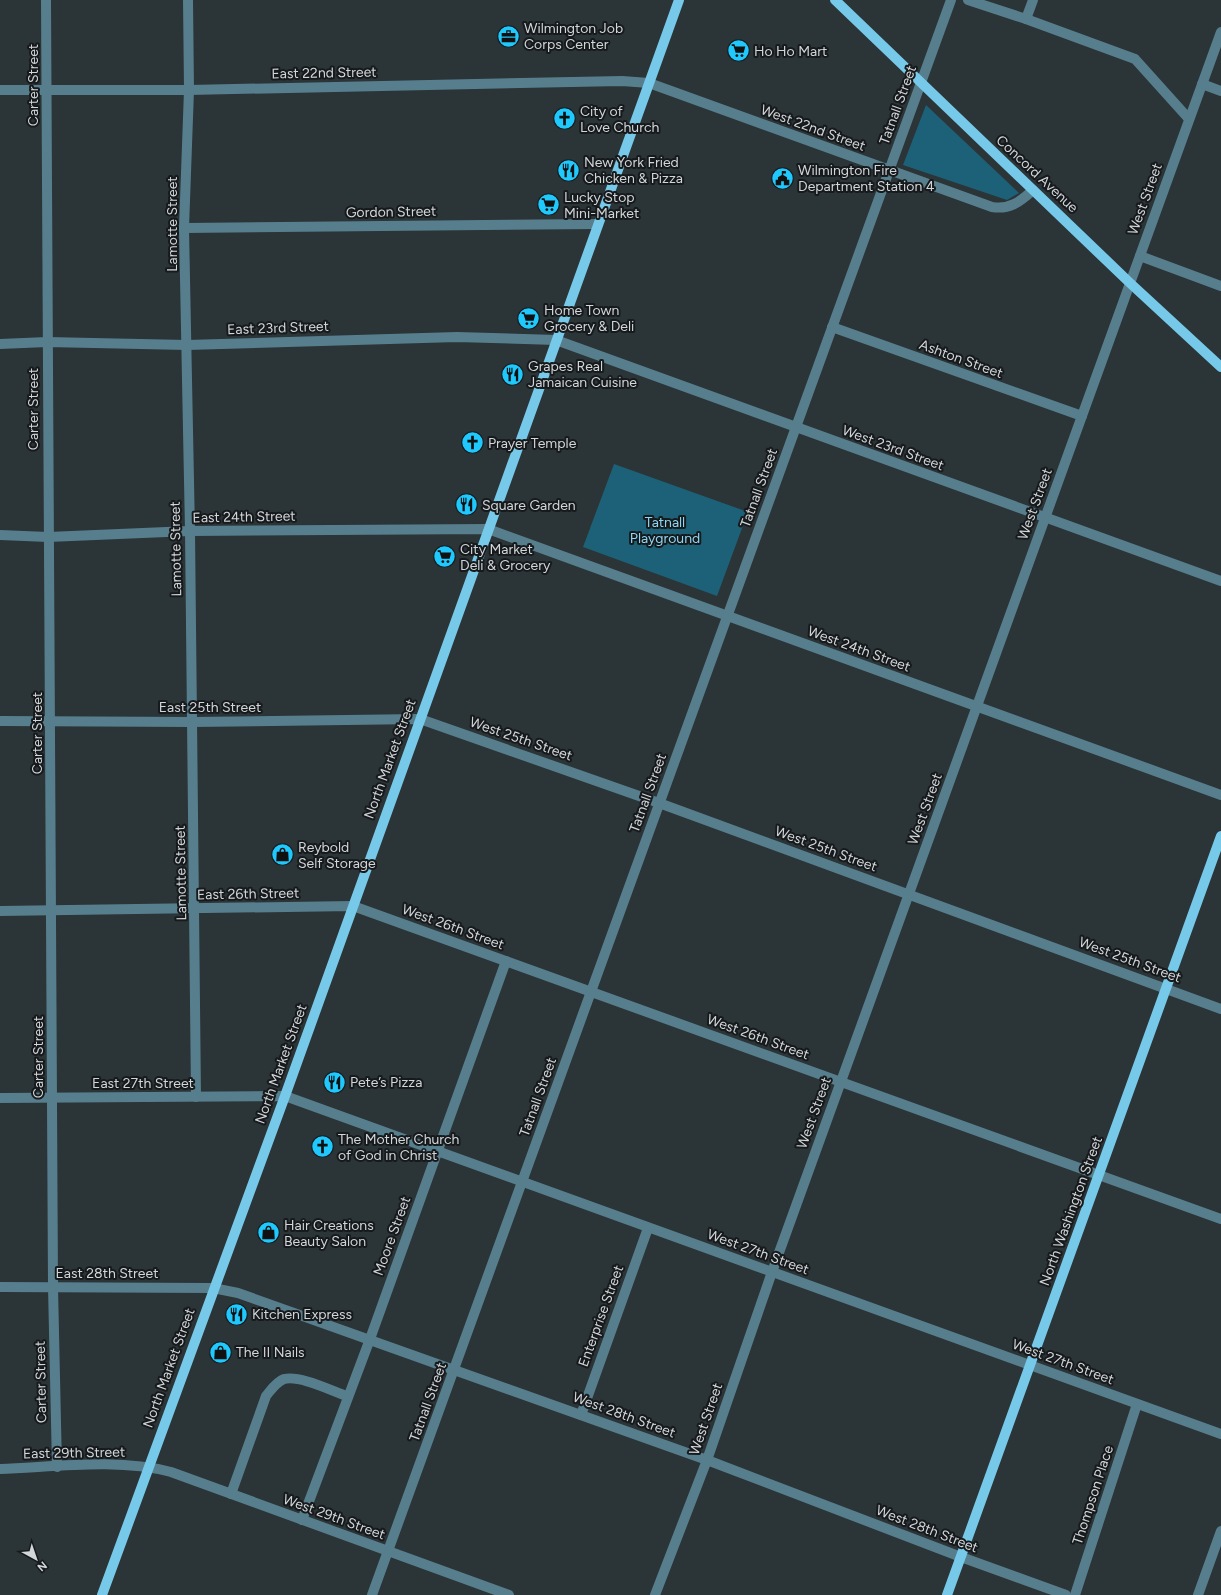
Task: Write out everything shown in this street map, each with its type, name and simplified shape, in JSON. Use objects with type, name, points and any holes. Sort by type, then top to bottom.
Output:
[{"type":"main road","name":"North Market Street","points":[[102,1595],[213,1288],[285,1096],[679,0]]},
{"type":"main road","name":"Concord Avenue","points":[[835,0],[1130,283],[1221,367]]},
{"type":"main road","name":"North Washington Street","points":[[947,1595],[1221,836]]},
{"type":"street","name":"Carter Street","points":[[46,0],[53,1287],[57,1466]]},
{"type":"street","name":"Lamotte Street","points":[[188,0],[189,90],[184,228],[196,909],[196,1097]]},
{"type":"street","name":"Tatnall Street","points":[[372,1595],[951,0]]},
{"type":"street","points":[[968,0],[1026,19],[1135,59],[1189,118]]},
{"type":"street","points":[[1026,19],[1033,0]]},
{"type":"street","name":"West Street","points":[[655,1595],[707,1460],[840,1082],[1221,32]]},
{"type":"street","name":"East 22nd Street","points":[[0,90],[189,90],[615,81],[649,83]]},
{"type":"street","name":"West 22nd Street","points":[[649,83],[992,208],[1009,207],[1019,202],[1033,190]]},
{"type":"street","points":[[1202,84],[1221,91]]},
{"type":"street","name":"Gordon Street","points":[[184,228],[598,224]]},
{"type":"street","points":[[1140,256],[1221,286]]},
{"type":"street","name":"Ashton Street","points":[[832,327],[1082,416]]},
{"type":"street","name":"East 23rd Street","points":[[0,344],[47,342],[187,345],[457,338],[556,340]]},
{"type":"street","name":"West 23rd Street","points":[[556,340],[1221,581]]},
{"type":"street","name":"East 24th Street","points":[[0,536],[48,536],[190,531],[488,529]]},
{"type":"street","name":"West 24th Street","points":[[488,529],[1221,795]]},
{"type":"street","name":"East 25th Street","points":[[0,721],[51,720],[192,722],[420,719]]},
{"type":"street","name":"West 25th Street","points":[[420,719],[659,803],[1221,1009]]},
{"type":"street","name":"East 26th Street","points":[[0,912],[353,906]]},
{"type":"street","name":"West 26th Street","points":[[353,906],[1221,1219]]},
{"type":"street","name":"Moore Street","points":[[302,1520],[347,1396],[370,1339],[506,962]]},
{"type":"street","name":"East 27th Street","points":[[0,1098],[285,1096]]},
{"type":"street","name":"West 27th Street","points":[[285,1096],[1221,1434]]},
{"type":"street","name":"Enterprise Street","points":[[581,1415],[648,1228]]},
{"type":"street","name":"East 28th Street","points":[[0,1287],[213,1288]]},
{"type":"street","name":"West 28th Street","points":[[213,1288],[238,1293],[455,1369],[707,1460],[961,1557],[1066,1595]]},
{"type":"street","points":[[231,1494],[266,1396],[277,1384],[283,1380],[299,1379],[347,1396]]},
{"type":"street","name":"Thompson Place","points":[[1075,1595],[1137,1404]]},
{"type":"street","name":"East 29th Street","points":[[0,1469],[57,1466],[149,1466]]},
{"type":"street","name":"West 29th Street","points":[[149,1466],[170,1472],[509,1595]]},
{"type":"street","points":[[1198,1595],[1221,1531]]},
{"type":"green space","points":[[926,105],[1019,193],[1007,200],[903,165]]},
{"type":"green space","name":"Tatnall Playground","points":[[614,464],[748,512],[717,596],[583,547]]},
{"type":"place","name":"Wilmington Job Corps Center","points":[[508,36]]},
{"type":"place","name":"Ho Ho Mart","points":[[739,51]]},
{"type":"place","name":"City of Love Church","points":[[565,119]]},
{"type":"place","name":"New York Fried Chicken & Pizza","points":[[568,170]]},
{"type":"place","name":"Wilmington Fire Department Station 4","points":[[782,178]]},
{"type":"place","name":"Lucky Stop Mini-Market","points":[[548,205]]},
{"type":"place","name":"Home Town Grocery & Deli","points":[[528,318]]},
{"type":"place","name":"Grapes Real Jamaican Cuisine","points":[[512,374]]},
{"type":"place","name":"Prayer Temple","points":[[472,443]]},
{"type":"place","name":"Square Garden","points":[[466,505]]},
{"type":"place","name":"City Market Deli & Grocery","points":[[444,557]]},
{"type":"place","name":"Reybold Self Storage","points":[[282,855]]},
{"type":"place","name":"Pete’s Pizza","points":[[334,1082]]},
{"type":"place","name":"The Mother Church of God in Christ","points":[[323,1147]]},
{"type":"place","name":"Hair Creations Beauty Salon","points":[[268,1233]]},
{"type":"place","name":"Kitchen Express","points":[[236,1314]]},
{"type":"place","name":"The II Nails","points":[[221,1352]]}]
